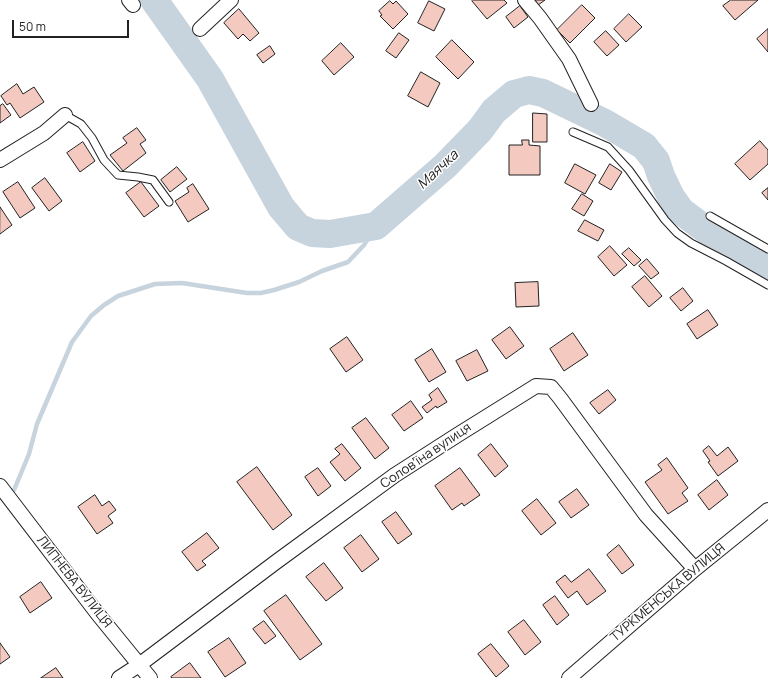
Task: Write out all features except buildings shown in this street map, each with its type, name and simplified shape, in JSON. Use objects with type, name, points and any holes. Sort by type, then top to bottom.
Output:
[{"type":"street","points":[[200,29],[231,0]]},
{"type":"street","points":[[525,0],[540,18],[569,59],[591,104]]},
{"type":"street","points":[[1,156],[44,133],[65,115]]},
{"type":"street","name":"Соловʼїна вулиця","points":[[119,678],[139,665],[276,562],[396,475],[536,386],[551,387],[646,515],[695,569]]},
{"type":"street","name":"ЛИПНЕВА ВУЛИЦЯ","points":[[0,486],[97,613],[150,678]]},
{"type":"street","name":"ТУРКМЕНСЬКА ВУЛИЦЯ","points":[[569,678],[695,569],[768,510]]},
{"type":"lane","points":[[65,115],[81,124],[92,138],[104,160],[118,175],[153,180],[169,202]]},
{"type":"lane","points":[[573,132],[608,147],[629,170],[677,233],[691,243],[726,260],[768,285]]},
{"type":"lane","points":[[710,216],[768,249]]},
{"type":"waterway","name":"Маячка","points":[[154,0],[210,79],[281,207],[298,227],[312,233],[330,234],[376,226],[445,166],[480,130],[494,111],[514,94],[529,90],[543,93],[605,123],[644,146],[656,161],[671,197],[681,211],[721,241],[768,270]]},
{"type":"waterway","points":[[14,490],[29,454],[37,424],[72,342],[91,316],[104,305],[118,296],[155,284],[182,283],[247,293],[261,293],[274,290],[299,282],[322,271],[348,262],[364,245],[376,226]]}]
